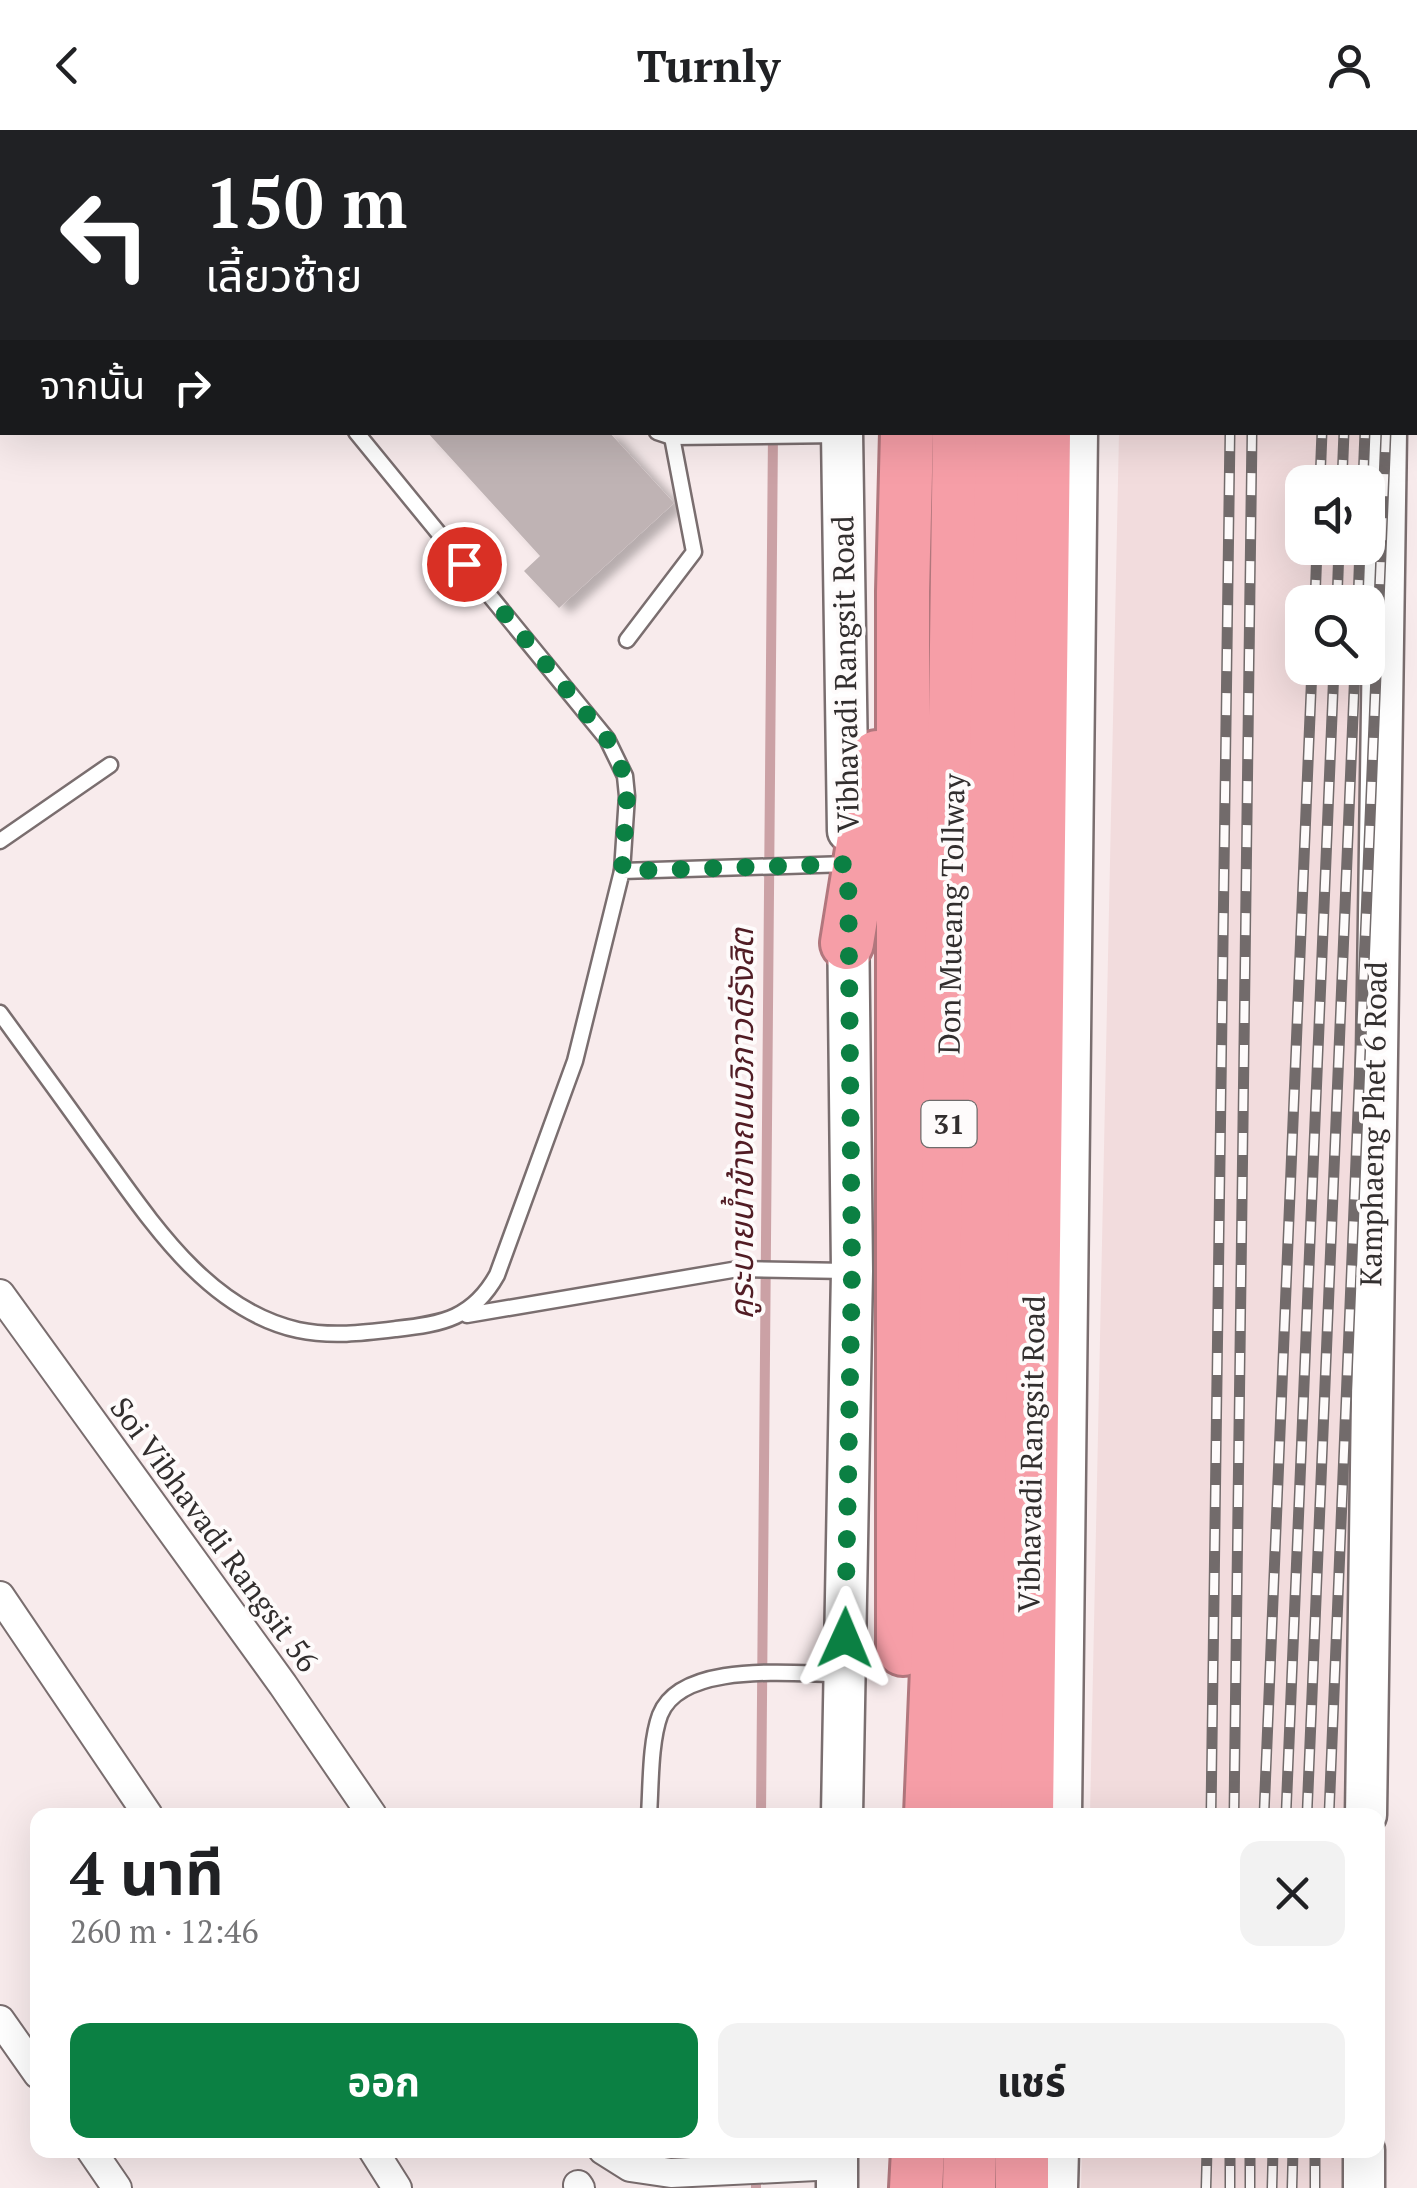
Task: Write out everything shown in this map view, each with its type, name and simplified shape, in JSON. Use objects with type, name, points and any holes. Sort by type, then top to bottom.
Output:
[{"type":"highway","name":"Vibhavadi Rangsit Road","points":[[902,1808],[903,592],[908,435]]},
{"type":"highway","name":"Don Mueang Tollway","points":[[931,1808],[944,1498],[958,435]]},
{"type":"highway","name":"Don Mueang Tollway","points":[[976,1808],[1002,435]]},
{"type":"highway","name":"Vibhavadi Rangsit Road","points":[[1027,1808],[1044,435]]},
{"type":"highway","points":[[847,943],[903,592]]},
{"type":"highway","points":[[1044,598],[1070,910]]},
{"type":"highway","points":[[889,2188],[890,2158]]},
{"type":"highway","points":[[916,2188],[918,2158]]},
{"type":"highway","points":[[969,2188],[970,2158]]},
{"type":"highway","points":[[1022,2158],[1022,2188]]},
{"type":"main road","name":"Vibhavadi Rangsit Road","points":[[830,435],[848,864],[852,1271],[842,1808]]},
{"type":"main road","name":"Vibhavadi Rangsit Road","points":[[1061,1808],[1077,435]]},
{"type":"main road","name":"Kamphaeng Phet 6 Road","points":[[1366,1808],[1386,435]]},
{"type":"main road","points":[[1057,2188],[1058,2158]]},
{"type":"main road","points":[[1364,2158],[1364,2188]]},
{"type":"street","name":"Soi Vibhavadi Rangsit 56","points":[[0,1294],[367,1808]]},
{"type":"street","points":[[0,1596],[143,1808]]},
{"type":"street","points":[[0,2020],[30,2063]]},
{"type":"street","points":[[96,2158],[117,2188]]},
{"type":"street","points":[[378,2158],[397,2188]]},
{"type":"street","points":[[616,2158],[630,2167],[671,2172],[837,2168]]},
{"type":"lane","points":[[358,435],[607,739],[625,776],[622,871],[575,1061],[497,1275],[485,1298],[461,1316]]},
{"type":"lane","points":[[666,435],[789,435]]},
{"type":"lane","points":[[628,640],[694,552],[672,437]]},
{"type":"lane","points":[[0,842],[110,765]]},
{"type":"lane","points":[[622,871],[848,864]]},
{"type":"lane","points":[[0,1013],[154,1224],[186,1261],[216,1289],[254,1313],[296,1330],[344,1335],[420,1327],[587,1292],[738,1270],[852,1271]]},
{"type":"lane","points":[[649,1808],[661,1712],[688,1685],[732,1673],[845,1674]]},
{"type":"shaded area","points":[[1119,435],[1407,435],[1359,1808],[1090,1808]]},
{"type":"shaded area","points":[[1082,2158],[1349,2158],[1348,2188],[1081,2188]]},
{"type":"building","points":[[430,435],[612,435],[674,503],[559,608],[524,571],[540,556]]},
{"type":"waterway","name":"คูระบายน้ำข้างถนนวิภาวดีรังสิต","points":[[761,1808],[773,435]]},
{"type":"waterway","name":"คูระบายน้ำข้างถนนวิภาวดีรังสิต","points":[[756,2158],[756,2188]]},
{"type":"railway","points":[[1211,1808],[1230,435]]},
{"type":"railway","points":[[1234,1808],[1252,435]]},
{"type":"railway","points":[[1321,465],[1322,435]]},
{"type":"railway","points":[[1343,465],[1344,435]]},
{"type":"railway","points":[[1364,465],[1365,435]]},
{"type":"railway","points":[[1329,1808],[1386,435]]},
{"type":"railway","points":[[1316,565],[1316,585]]},
{"type":"railway","points":[[1338,565],[1338,585]]},
{"type":"railway","points":[[1359,565],[1359,585]]},
{"type":"railway","points":[[1264,1808],[1311,685]]},
{"type":"railway","points":[[1286,1808],[1333,685]]},
{"type":"railway","points":[[1307,1808],[1354,685]]},
{"type":"railway","points":[[1206,2188],[1207,2158]]},
{"type":"railway","points":[[1230,2158],[1230,2188]]},
{"type":"railway","points":[[1250,2158],[1250,2188]]},
{"type":"railway","points":[[1272,2188],[1273,2158]]},
{"type":"railway","points":[[1292,2188],[1293,2158]]},
{"type":"railway","points":[[1315,2158],[1315,2188]]},
{"type":"route","points":[[464,564],[607,739],[625,776],[622,871],[848,864],[852,1271],[845,1638]]}]
